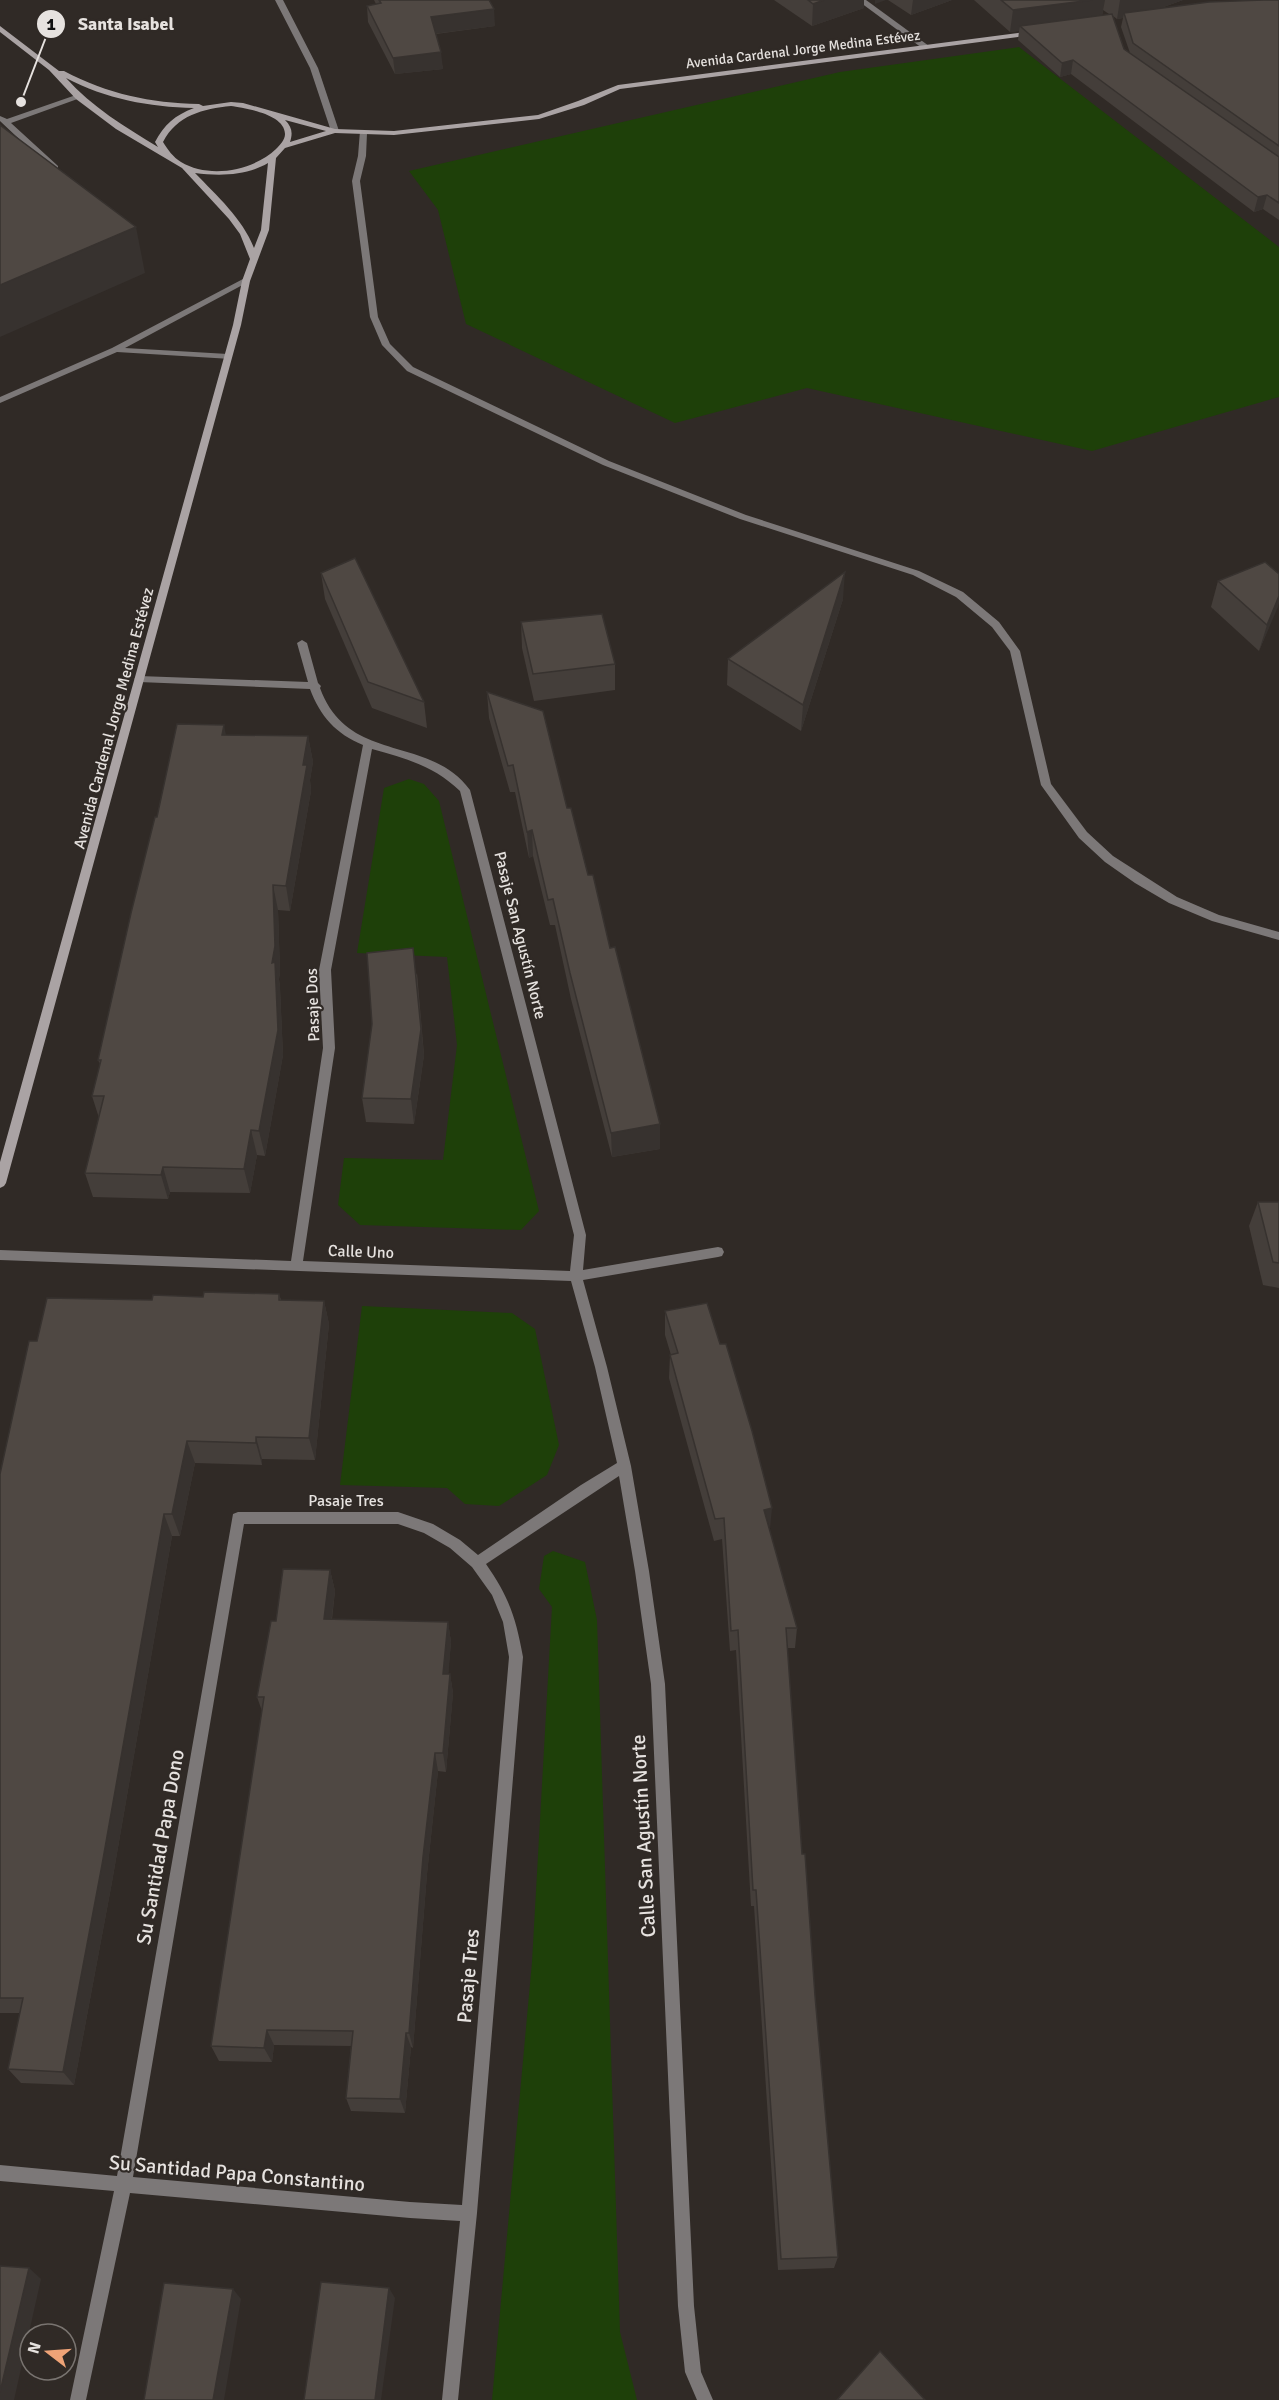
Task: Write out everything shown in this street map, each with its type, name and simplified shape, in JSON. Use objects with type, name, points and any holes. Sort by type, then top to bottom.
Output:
[{"type":"street","points":[[279,0],[314,68],[335,131]]},
{"type":"street","points":[[861,0],[924,46]]},
{"type":"street","name":"Avenida Cardenal Jorge Medina Estévez","points":[[0,28],[52,68],[79,97],[119,127],[185,167],[232,217],[244,234],[255,261]]},
{"type":"street","name":"Avenida Cardenal Jorge Medina Estévez","points":[[52,68],[90,88],[126,100],[168,106],[248,106],[335,131],[394,133],[539,117],[581,103],[618,87],[1043,32]]},
{"type":"street","points":[[3,119],[79,97]]},
{"type":"street","name":"Avenida Cardenal Jorge Medina Estévez","points":[[163,153],[159,142],[163,130],[175,119],[193,110],[214,105]]},
{"type":"street","points":[[276,115],[285,124],[288,135],[285,146]]},
{"type":"street","points":[[3,119],[64,177]]},
{"type":"street","name":"Avenida Cardenal Jorge Medina Estévez","points":[[185,167],[202,171],[230,171],[258,165],[285,146],[335,131]]},
{"type":"street","points":[[363,133],[362,156],[356,181],[374,317],[386,345],[397,358],[427,378],[606,462],[743,517],[916,573],[944,584],[968,598],[989,615],[1004,632],[1014,651],[1046,785],[1063,811],[1083,835],[1117,864],[1173,900],[1216,918],[1279,936]]},
{"type":"street","name":"Avenida Cardenal Jorge Medina Estévez","points":[[0,1183],[228,357],[246,282],[265,230],[272,157]]},
{"type":"street","points":[[0,400],[116,350],[246,282]]},
{"type":"street","points":[[116,350],[228,357]]},
{"type":"street","name":"Pasaje San Agustín Norte","points":[[302,643],[319,701],[328,715],[346,732],[368,744],[428,761],[444,769],[456,779],[467,797],[580,1235],[576,1276]]},
{"type":"street","points":[[140,679],[316,686]]},
{"type":"street","name":"Pasaje Dos","points":[[296,1265],[329,1048],[325,970],[368,744]]},
{"type":"street","name":"Calle Uno","points":[[0,1255],[576,1276],[718,1252]]},
{"type":"street","name":"Calle San Agustín Norte","points":[[576,1276],[601,1367],[624,1466],[658,1684],[686,2306],[693,2372],[705,2400]]},
{"type":"street","points":[[477,1563],[624,1466]]},
{"type":"street","name":"Pasaje Tres","points":[[238,1518],[398,1518],[428,1528],[454,1544],[477,1563],[497,1591],[510,1622],[516,1657],[469,2214],[450,2400]]},
{"type":"street","name":"Su Santidad Papa Dono","points":[[78,2400],[124,2183],[238,1518]]},
{"type":"street","name":"Su Santidad Papa Constantino","points":[[0,2173],[469,2214]]},
{"type":"green space","points":[[1019,47],[1279,247],[1279,397],[1092,451],[807,388],[675,423],[466,324],[438,210],[409,171],[840,72]]},
{"type":"green space","points":[[409,779],[424,784],[439,801],[539,1211],[521,1230],[360,1225],[338,1205],[344,1158],[443,1160],[457,1045],[447,957],[357,953],[384,788]]},
{"type":"green space","points":[[362,1306],[512,1313],[535,1329],[559,1445],[547,1475],[499,1506],[465,1504],[447,1488],[340,1485]]},
{"type":"green space","points":[[553,1551],[585,1562],[597,1620],[620,2332],[637,2400],[492,2400],[532,1962],[552,1607],[539,1589],[544,1556]]},
{"type":"building","points":[[379,0],[489,0],[494,9],[431,17],[441,52],[393,58],[367,6],[381,3]]},
{"type":"building","points":[[808,0],[824,0],[813,4]]},
{"type":"building","points":[[1001,0],[1092,0],[1013,10]]},
{"type":"building","points":[[1279,0],[1279,146],[1133,43],[1124,13],[1209,2]]},
{"type":"building","points":[[1112,14],[1124,49],[1279,157],[1279,203],[1267,195],[1258,197],[1073,60],[1062,63],[1020,26]]},
{"type":"building","points":[[0,125],[136,227],[0,285]]},
{"type":"building","points":[[355,558],[424,702],[368,682],[321,573]]},
{"type":"building","points":[[1265,562],[1279,574],[1279,596],[1267,625],[1218,581]]},
{"type":"building","points":[[845,572],[803,705],[728,659]]},
{"type":"building","points":[[602,614],[615,664],[533,674],[521,622]]},
{"type":"building","points":[[487,692],[543,711],[567,808],[571,808],[588,875],[593,875],[610,948],[615,947],[660,1124],[611,1133],[553,899],[548,900],[532,830],[527,832],[513,765],[508,766]]},
{"type":"building","points":[[177,724],[224,725],[222,735],[308,736],[303,765],[307,765],[286,886],[273,885],[275,946],[272,963],[275,962],[278,1030],[259,1131],[251,1130],[244,1169],[163,1167],[161,1175],[85,1173],[104,1096],[92,1096],[101,1060],[98,1060],[131,913],[155,817],[157,817]]},
{"type":"building","points":[[413,948],[421,1029],[411,1099],[362,1098],[372,1024],[367,953]]},
{"type":"building","points":[[1258,1202],[1279,1202],[1279,1263],[1273,1262]]},
{"type":"building","points":[[204,1292],[279,1294],[279,1300],[324,1301],[309,1438],[256,1437],[256,1443],[187,1441],[172,1514],[164,1514],[63,2072],[8,2069],[23,1998],[0,1998],[0,1474],[29,1341],[37,1341],[47,1298],[152,1300],[153,1295],[203,1297]]},
{"type":"building","points":[[707,1303],[720,1344],[726,1344],[752,1431],[772,1508],[764,1510],[797,1628],[786,1628],[802,1854],[805,1854],[838,2257],[781,2259],[756,1890],[753,1890],[738,1630],[731,1631],[724,1518],[715,1519],[670,1355],[678,1353],[665,1311]]},
{"type":"building","points":[[283,1569],[330,1570],[324,1619],[448,1622],[443,1674],[450,1674],[443,1753],[435,1753],[423,1857],[409,2033],[406,2033],[400,2099],[346,2098],[353,2031],[267,2030],[264,2048],[211,2046],[264,1697],[257,1697],[271,1621],[276,1621]]},
{"type":"building","points":[[0,2266],[29,2268],[0,2392]]},
{"type":"building","points":[[321,2282],[389,2288],[375,2400],[304,2400]]},
{"type":"building","points":[[164,2283],[233,2289],[213,2400],[144,2400]]},
{"type":"building","points":[[880,2351],[925,2400],[837,2400]]},
{"type":"place","name":"Santa Isabel","points":[[21,102]]}]
